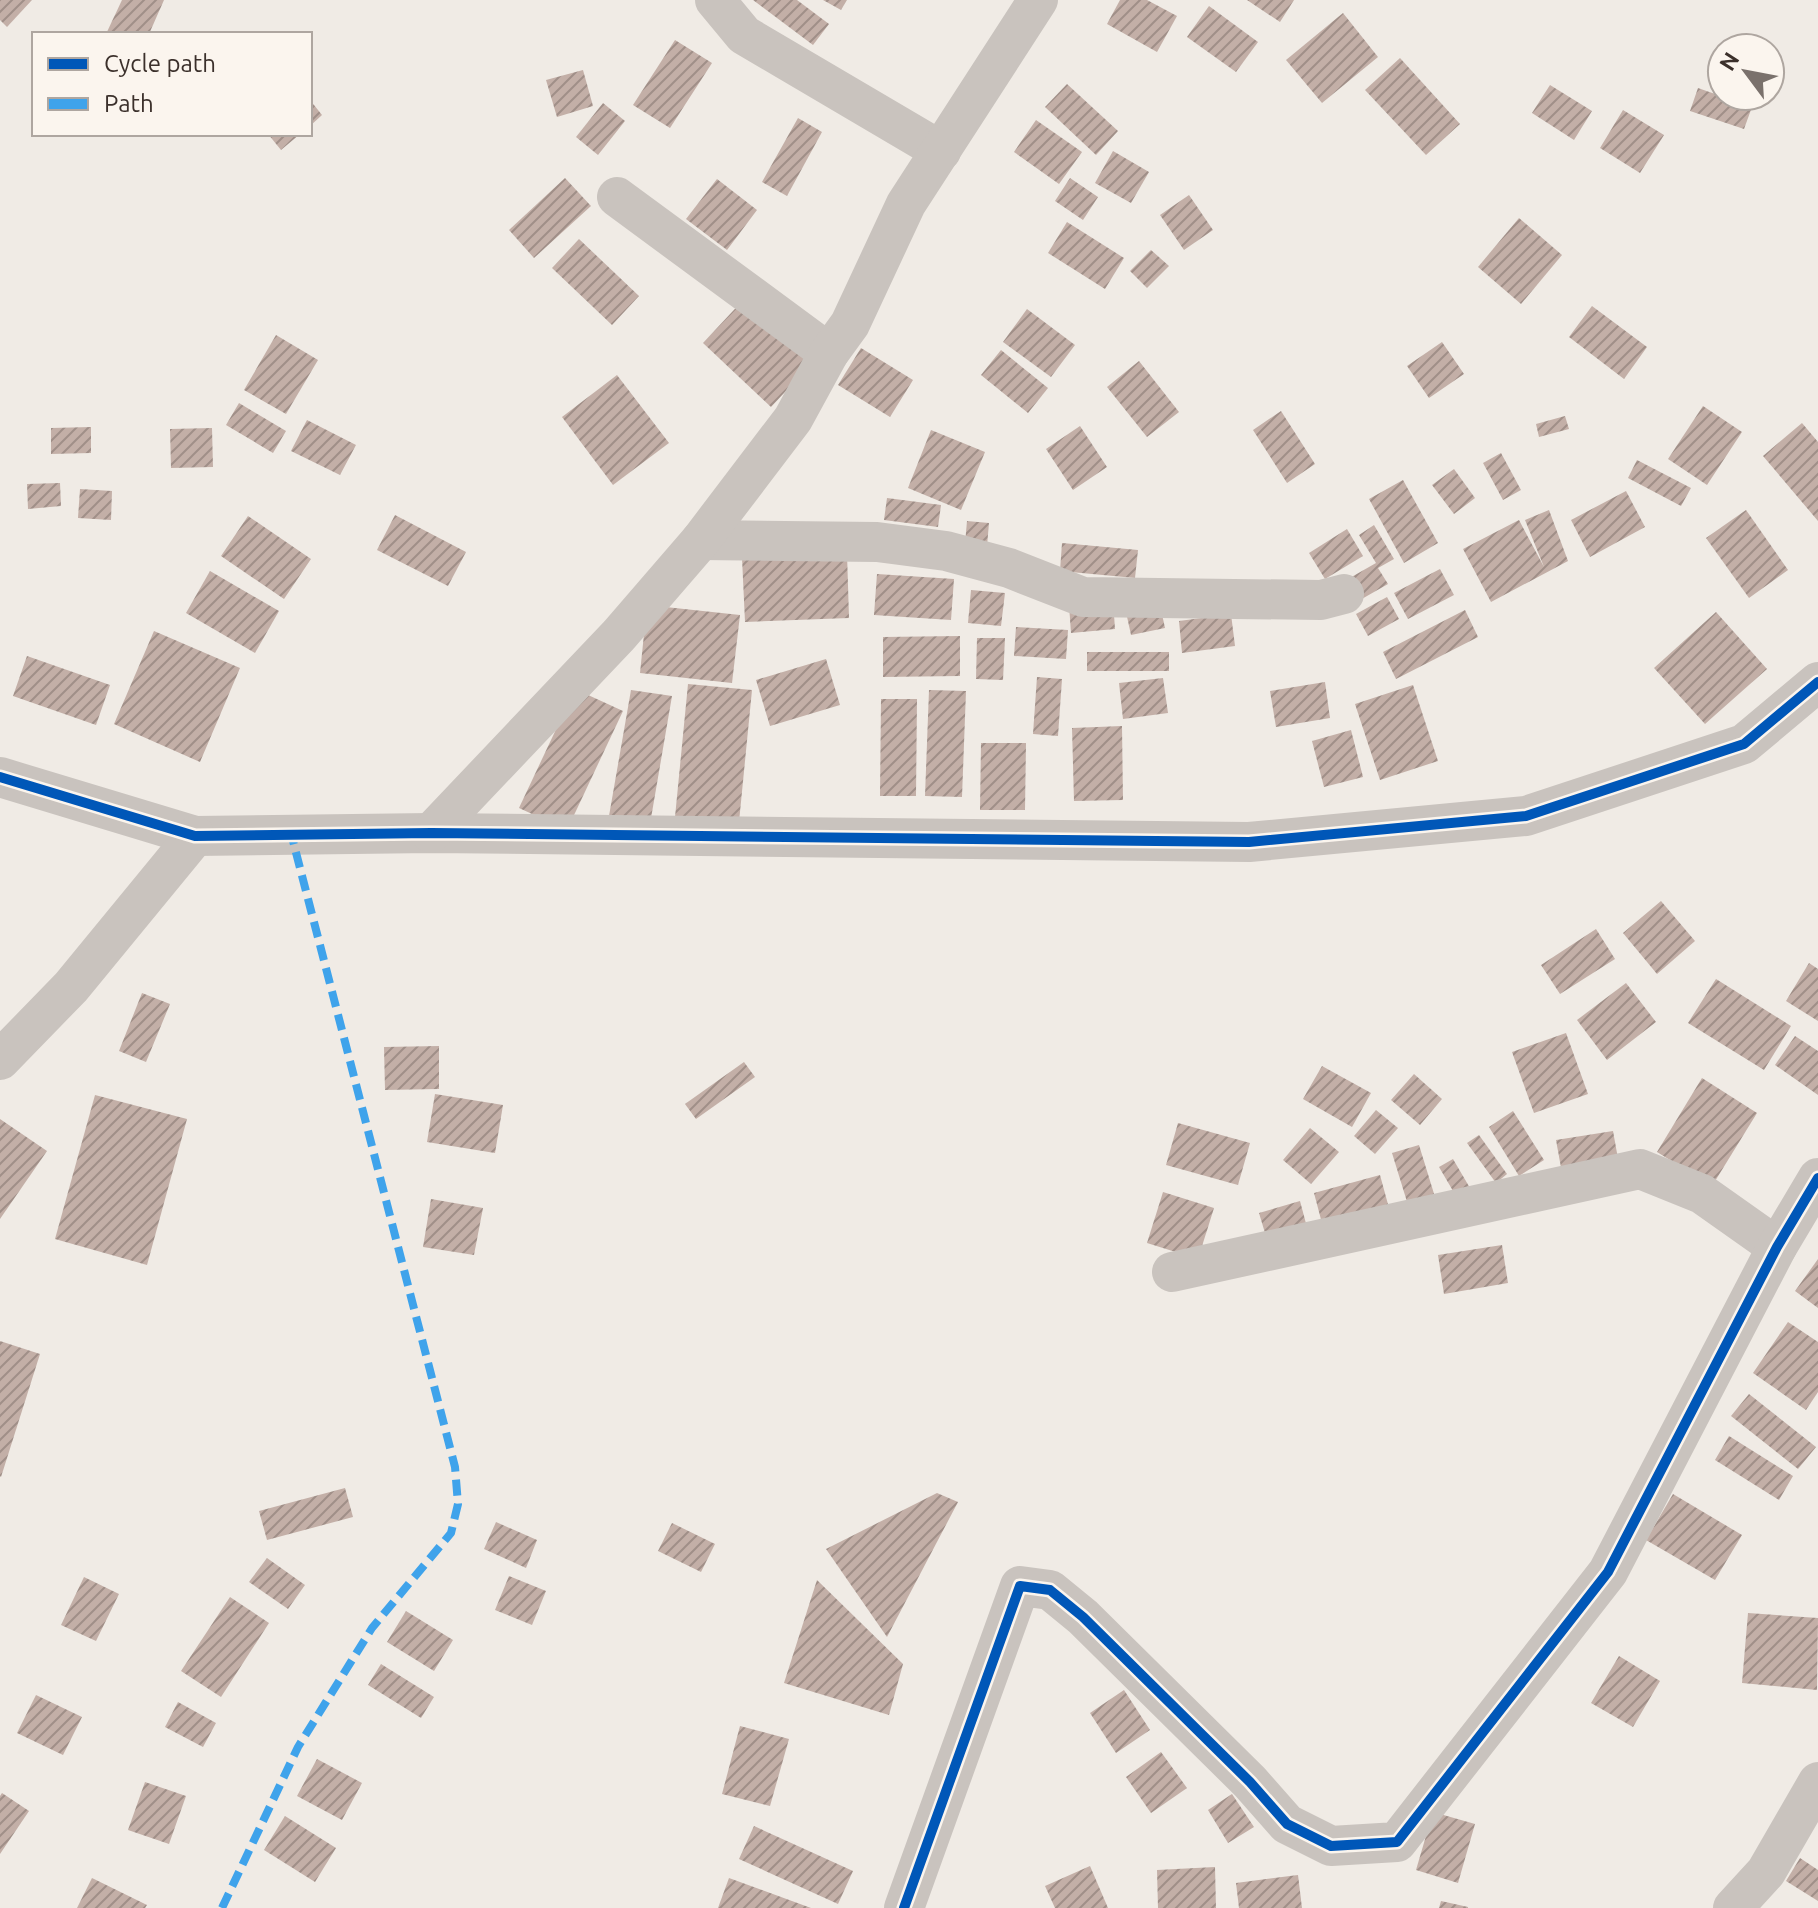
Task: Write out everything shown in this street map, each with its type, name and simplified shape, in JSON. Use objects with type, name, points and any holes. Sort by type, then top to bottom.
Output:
[{"type":"street","points":[[715,0],[744,35],[941,151]]},
{"type":"street","points":[[431,833],[619,635],[701,540],[793,419],[829,353],[850,324],[906,204],[1038,0]]},
{"type":"street","points":[[617,197],[829,353]]},
{"type":"street","points":[[701,540],[877,542],[946,551],[1009,568],[1083,597],[1321,600],[1344,594]]},
{"type":"street","points":[[0,777],[195,836],[431,833],[1249,842],[1526,816],[1744,744],[1818,682]]},
{"type":"street","points":[[0,1060],[71,987],[195,836]]},
{"type":"street","points":[[1172,1272],[1640,1169],[1702,1194],[1777,1247]]},
{"type":"street","points":[[904,1908],[1020,1586],[1050,1590],[1083,1617],[1250,1782],[1287,1824],[1331,1846],[1397,1842],[1608,1572],[1777,1247],[1818,1178]]},
{"type":"street","points":[[1733,1908],[1766,1872],[1818,1782]]},
{"type":"building","points":[[0,0],[32,0],[7,27],[0,20]]},
{"type":"building","points":[[122,0],[164,0],[150,32],[107,32]]},
{"type":"building","points":[[753,0],[797,0],[829,24],[813,45]]},
{"type":"building","points":[[823,0],[847,0],[841,10]]},
{"type":"building","points":[[1120,0],[1147,0],[1177,16],[1157,52],[1107,24]]},
{"type":"building","points":[[1247,0],[1294,0],[1280,22]]},
{"type":"building","points":[[1209,6],[1258,42],[1236,72],[1187,37]]},
{"type":"building","points":[[1343,13],[1378,57],[1322,103],[1286,60]]},
{"type":"building","points":[[675,40],[712,63],[670,128],[633,105]]},
{"type":"building","points":[[1400,58],[1460,124],[1426,155],[1365,90]]},
{"type":"building","points":[[583,70],[593,106],[557,117],[546,80]]},
{"type":"building","points":[[1067,84],[1118,131],[1096,155],[1045,107]]},
{"type":"building","points":[[1550,85],[1592,111],[1574,140],[1532,113]]},
{"type":"building","points":[[1698,88],[1706,91],[1706,112],[1750,112],[1744,129],[1690,111]]},
{"type":"building","points":[[312,102],[322,115],[312,124]]},
{"type":"building","points":[[603,103],[625,121],[598,155],[576,137]]},
{"type":"building","points":[[1623,110],[1664,135],[1640,173],[1600,148]]},
{"type":"building","points":[[798,118],[822,132],[787,196],[762,182]]},
{"type":"building","points":[[1036,120],[1082,152],[1059,184],[1014,152]]},
{"type":"building","points":[[270,136],[298,136],[281,150]]},
{"type":"building","points":[[1113,151],[1149,172],[1131,203],[1095,183]]},
{"type":"building","points":[[565,178],[591,206],[534,258],[509,230]]},
{"type":"building","points":[[1070,178],[1098,197],[1083,220],[1055,201]]},
{"type":"building","points":[[717,179],[757,210],[727,250],[686,219]]},
{"type":"building","points":[[1189,195],[1213,230],[1184,250],[1160,215]]},
{"type":"building","points":[[1519,218],[1562,255],[1521,304],[1478,267]]},
{"type":"building","points":[[1067,222],[1124,258],[1105,289],[1048,253]]},
{"type":"building","points":[[579,239],[639,296],[612,325],[552,268]]},
{"type":"building","points":[[1151,250],[1169,266],[1147,288],[1130,271]]},
{"type":"building","points":[[746,297],[813,362],[771,407],[703,343]]},
{"type":"building","points":[[1592,306],[1647,347],[1624,379],[1569,337]]},
{"type":"building","points":[[1027,309],[1075,345],[1051,377],[1003,342]]},
{"type":"building","points":[[276,335],[318,360],[286,414],[244,390]]},
{"type":"building","points":[[1442,342],[1464,374],[1429,398],[1407,366]]},
{"type":"building","points":[[861,348],[913,380],[890,417],[838,385]]},
{"type":"building","points":[[1001,350],[1048,388],[1028,413],[981,375]]},
{"type":"building","points":[[1139,361],[1179,412],[1147,437],[1107,387]]},
{"type":"building","points":[[617,375],[669,443],[613,485],[562,417]]},
{"type":"building","points":[[239,403],[286,431],[273,453],[226,425]]},
{"type":"building","points":[[1703,406],[1742,432],[1707,485],[1668,459]]},
{"type":"building","points":[[1281,411],[1315,464],[1287,483],[1253,430]]},
{"type":"building","points":[[1565,416],[1569,429],[1539,437],[1536,424]]},
{"type":"building","points":[[307,420],[356,445],[340,475],[291,451]]},
{"type":"building","points":[[1802,423],[1818,442],[1818,521],[1763,456]]},
{"type":"building","points":[[1080,426],[1107,467],[1073,490],[1046,449]]},
{"type":"building","points":[[91,427],[91,453],[51,454],[51,428]]},
{"type":"building","points":[[212,428],[213,467],[171,468],[170,429]]},
{"type":"building","points":[[931,430],[985,452],[961,510],[908,488]]},
{"type":"building","points":[[1501,453],[1521,490],[1503,500],[1483,463]]},
{"type":"building","points":[[1637,460],[1691,488],[1681,506],[1628,478]]},
{"type":"building","points":[[1454,469],[1475,498],[1454,514],[1432,485]]},
{"type":"building","points":[[1403,480],[1438,543],[1404,563],[1369,499]]},
{"type":"building","points":[[60,483],[61,506],[28,509],[27,484]]},
{"type":"building","points":[[80,489],[112,491],[111,520],[78,518]]},
{"type":"building","points":[[1626,491],[1645,527],[1590,557],[1571,520]]},
{"type":"building","points":[[887,498],[941,505],[938,527],[884,520]]},
{"type":"building","points":[[1549,510],[1568,561],[1491,602],[1463,549],[1519,520],[1544,567],[1525,520]]},
{"type":"building","points":[[1746,510],[1788,570],[1749,598],[1706,538]]},
{"type":"building","points":[[395,515],[466,552],[448,586],[377,550]]},
{"type":"building","points":[[248,516],[311,559],[284,599],[221,556]]},
{"type":"building","points":[[967,521],[989,523],[987,546],[965,544]]},
{"type":"building","points":[[1374,525],[1394,559],[1378,568],[1388,584],[1360,600],[1348,579],[1376,563],[1359,535]]},
{"type":"building","points":[[1347,529],[1363,556],[1325,579],[1309,553]]},
{"type":"building","points":[[1062,543],[1138,550],[1135,578],[1060,571]]},
{"type":"building","points":[[847,553],[849,618],[745,622],[742,558]]},
{"type":"building","points":[[1440,569],[1454,595],[1408,619],[1394,593]]},
{"type":"building","points":[[210,571],[279,611],[255,653],[186,613]]},
{"type":"building","points":[[877,574],[954,579],[951,620],[874,615]]},
{"type":"building","points":[[971,590],[1005,593],[1001,626],[968,623]]},
{"type":"building","points":[[1387,597],[1399,619],[1368,636],[1356,614]]},
{"type":"building","points":[[1113,601],[1115,629],[1071,633],[1069,605]]},
{"type":"building","points":[[647,605],[740,615],[732,683],[640,673]]},
{"type":"building","points":[[1160,605],[1165,628],[1131,635],[1126,612]]},
{"type":"building","points":[[1465,610],[1478,637],[1396,679],[1383,652]]},
{"type":"building","points":[[1716,612],[1767,669],[1705,724],[1654,668]]},
{"type":"building","points":[[1231,614],[1235,646],[1182,653],[1179,621]]},
{"type":"building","points":[[1016,627],[1068,630],[1066,659],[1014,656]]},
{"type":"building","points":[[154,631],[240,668],[200,762],[114,724]]},
{"type":"building","points":[[960,636],[960,676],[883,677],[883,637]]},
{"type":"building","points":[[977,638],[1005,638],[1003,680],[976,679]]},
{"type":"building","points":[[1087,652],[1169,652],[1169,671],[1087,671]]},
{"type":"building","points":[[27,656],[110,685],[96,725],[13,696]]},
{"type":"building","points":[[826,659],[840,705],[770,726],[756,680]]},
{"type":"building","points":[[1037,677],[1062,679],[1058,736],[1033,734]]},
{"type":"building","points":[[1163,678],[1168,713],[1123,719],[1119,683]]},
{"type":"building","points":[[1325,682],[1330,718],[1276,727],[1270,691]]},
{"type":"building","points":[[688,684],[752,690],[739,822],[675,817]]},
{"type":"building","points":[[1413,685],[1438,761],[1380,780],[1355,704]]},
{"type":"building","points":[[575,689],[623,711],[567,830],[519,808]]},
{"type":"building","points":[[631,690],[672,696],[650,824],[609,816]]},
{"type":"building","points":[[929,690],[966,691],[962,797],[925,796]]},
{"type":"building","points":[[881,699],[917,699],[916,796],[880,796]]},
{"type":"building","points":[[1122,726],[1123,800],[1074,801],[1072,728]]},
{"type":"building","points":[[1351,730],[1363,777],[1324,787],[1312,741]]},
{"type":"building","points":[[981,743],[1026,743],[1025,810],[980,810]]},
{"type":"building","points":[[1661,901],[1695,941],[1657,974],[1623,933]]},
{"type":"building","points":[[1596,929],[1615,959],[1560,994],[1541,965]]},
{"type":"building","points":[[1809,963],[1818,969],[1818,1021],[1786,1001]]},
{"type":"building","points":[[1716,979],[1791,1026],[1764,1070],[1688,1023]]},
{"type":"building","points":[[1626,983],[1656,1022],[1607,1060],[1577,1020]]},
{"type":"building","points":[[142,993],[170,1004],[146,1062],[119,1051]]},
{"type":"building","points":[[1566,1033],[1588,1094],[1534,1113],[1512,1052]]},
{"type":"building","points":[[1795,1036],[1818,1051],[1818,1095],[1775,1065]]},
{"type":"building","points":[[439,1046],[439,1089],[385,1090],[384,1047]]},
{"type":"building","points":[[744,1062],[755,1077],[696,1119],[685,1104]]},
{"type":"building","points":[[1322,1066],[1371,1093],[1352,1127],[1303,1099]]},
{"type":"building","points":[[1414,1074],[1442,1099],[1420,1125],[1391,1100]]},
{"type":"building","points":[[1702,1078],[1757,1113],[1712,1186],[1657,1152]]},
{"type":"building","points":[[435,1094],[503,1105],[495,1153],[427,1142]]},
{"type":"building","points":[[95,1095],[187,1119],[147,1265],[55,1239]]},
{"type":"building","points":[[1376,1110],[1398,1128],[1375,1154],[1354,1136]]},
{"type":"building","points":[[1513,1111],[1544,1160],[1519,1176],[1489,1127]]},
{"type":"building","points":[[0,1119],[47,1151],[0,1219]]},
{"type":"building","points":[[1178,1123],[1250,1143],[1238,1185],[1166,1165]]},
{"type":"building","points":[[1310,1128],[1339,1152],[1311,1184],[1283,1160]]},
{"type":"building","points":[[1613,1131],[1619,1164],[1562,1173],[1556,1140]]},
{"type":"building","points":[[1479,1135],[1507,1174],[1496,1183],[1467,1143]]},
{"type":"building","points":[[1419,1145],[1435,1197],[1408,1205],[1392,1153]]},
{"type":"building","points":[[1453,1159],[1477,1200],[1463,1208],[1439,1167]]},
{"type":"building","points":[[1380,1175],[1389,1208],[1323,1227],[1314,1193]]},
{"type":"building","points":[[1163,1192],[1214,1208],[1198,1259],[1147,1243]]},
{"type":"building","points":[[431,1199],[483,1208],[474,1255],[423,1247]]},
{"type":"building","points":[[1300,1201],[1308,1231],[1268,1243],[1259,1213]]},
{"type":"building","points":[[1502,1245],[1508,1283],[1444,1294],[1438,1255]]},
{"type":"building","points":[[1818,1259],[1818,1308],[1795,1291]]},
{"type":"building","points":[[1788,1322],[1818,1342],[1818,1392],[1806,1410],[1753,1373]]},
{"type":"building","points":[[0,1341],[40,1354],[1,1477],[0,1476]]},
{"type":"building","points":[[1749,1394],[1816,1447],[1798,1469],[1731,1416]]},
{"type":"building","points":[[1729,1436],[1793,1476],[1779,1500],[1715,1460]]},
{"type":"building","points":[[345,1488],[353,1517],[267,1540],[259,1511]]},
{"type":"building","points":[[937,1493],[958,1502],[887,1637],[826,1549]]},
{"type":"building","points":[[1673,1494],[1742,1535],[1715,1580],[1646,1540]]},
{"type":"building","points":[[496,1522],[537,1540],[526,1568],[484,1549]]},
{"type":"building","points":[[672,1523],[715,1544],[701,1572],[658,1551]]},
{"type":"building","points":[[267,1558],[305,1585],[288,1609],[249,1582]]},
{"type":"building","points":[[509,1576],[546,1591],[532,1625],[495,1610]]},
{"type":"building","points":[[84,1577],[119,1594],[96,1641],[61,1625]]},
{"type":"building","points":[[817,1580],[903,1664],[889,1715],[784,1683]]},
{"type":"building","points":[[230,1597],[269,1623],[221,1697],[181,1671]]},
{"type":"building","points":[[406,1611],[453,1640],[434,1671],[387,1642]]},
{"type":"building","points":[[1748,1613],[1818,1618],[1817,1690],[1742,1683]]},
{"type":"building","points":[[1619,1656],[1660,1681],[1633,1727],[1591,1703]]},
{"type":"building","points":[[381,1664],[434,1697],[421,1718],[368,1685]]},
{"type":"building","points":[[1124,1690],[1150,1730],[1116,1753],[1090,1713]]},
{"type":"building","points":[[36,1695],[82,1717],[63,1755],[17,1733]]},
{"type":"building","points":[[178,1702],[216,1723],[203,1747],[165,1727]]},
{"type":"building","points":[[740,1726],[789,1739],[770,1806],[722,1794]]},
{"type":"building","points":[[1161,1752],[1187,1788],[1151,1813],[1126,1777]]},
{"type":"building","points":[[317,1759],[362,1783],[342,1820],[297,1796]]},
{"type":"building","points":[[145,1782],[186,1796],[169,1844],[128,1830]]},
{"type":"building","points":[[2,1793],[29,1811],[0,1854],[0,1796]]},
{"type":"building","points":[[1232,1794],[1254,1827],[1228,1843],[1208,1810]]},
{"type":"building","points":[[1433,1812],[1475,1824],[1458,1883],[1416,1870]]},
{"type":"building","points":[[285,1816],[336,1848],[315,1882],[264,1850]]},
{"type":"building","points":[[754,1826],[853,1871],[838,1904],[739,1859]]},
{"type":"building","points":[[1800,1858],[1818,1870],[1818,1901],[1786,1881]]},
{"type":"building","points":[[1090,1866],[1108,1908],[1055,1908],[1045,1886]]},
{"type":"building","points":[[1215,1867],[1216,1908],[1158,1908],[1157,1870]]},
{"type":"building","points":[[1298,1875],[1302,1908],[1239,1908],[1236,1883]]},
{"type":"building","points":[[92,1878],[147,1905],[145,1908],[77,1908]]},
{"type":"building","points":[[729,1878],[811,1908],[718,1908]]},
{"type":"building","points":[[1441,1901],[1468,1907],[1468,1908],[1439,1908]]},
{"type":"marked path","points":[[222,1908],[298,1747],[372,1628],[451,1533],[458,1504],[455,1467],[292,837]]},
{"type":"cycle path","points":[[0,777],[195,836],[431,833],[1249,842],[1526,816],[1744,744],[1818,682]]},
{"type":"cycle path","points":[[904,1908],[1020,1586],[1050,1590],[1083,1617],[1250,1782],[1287,1824],[1331,1846],[1397,1842],[1608,1572],[1777,1247],[1818,1178]]}]
